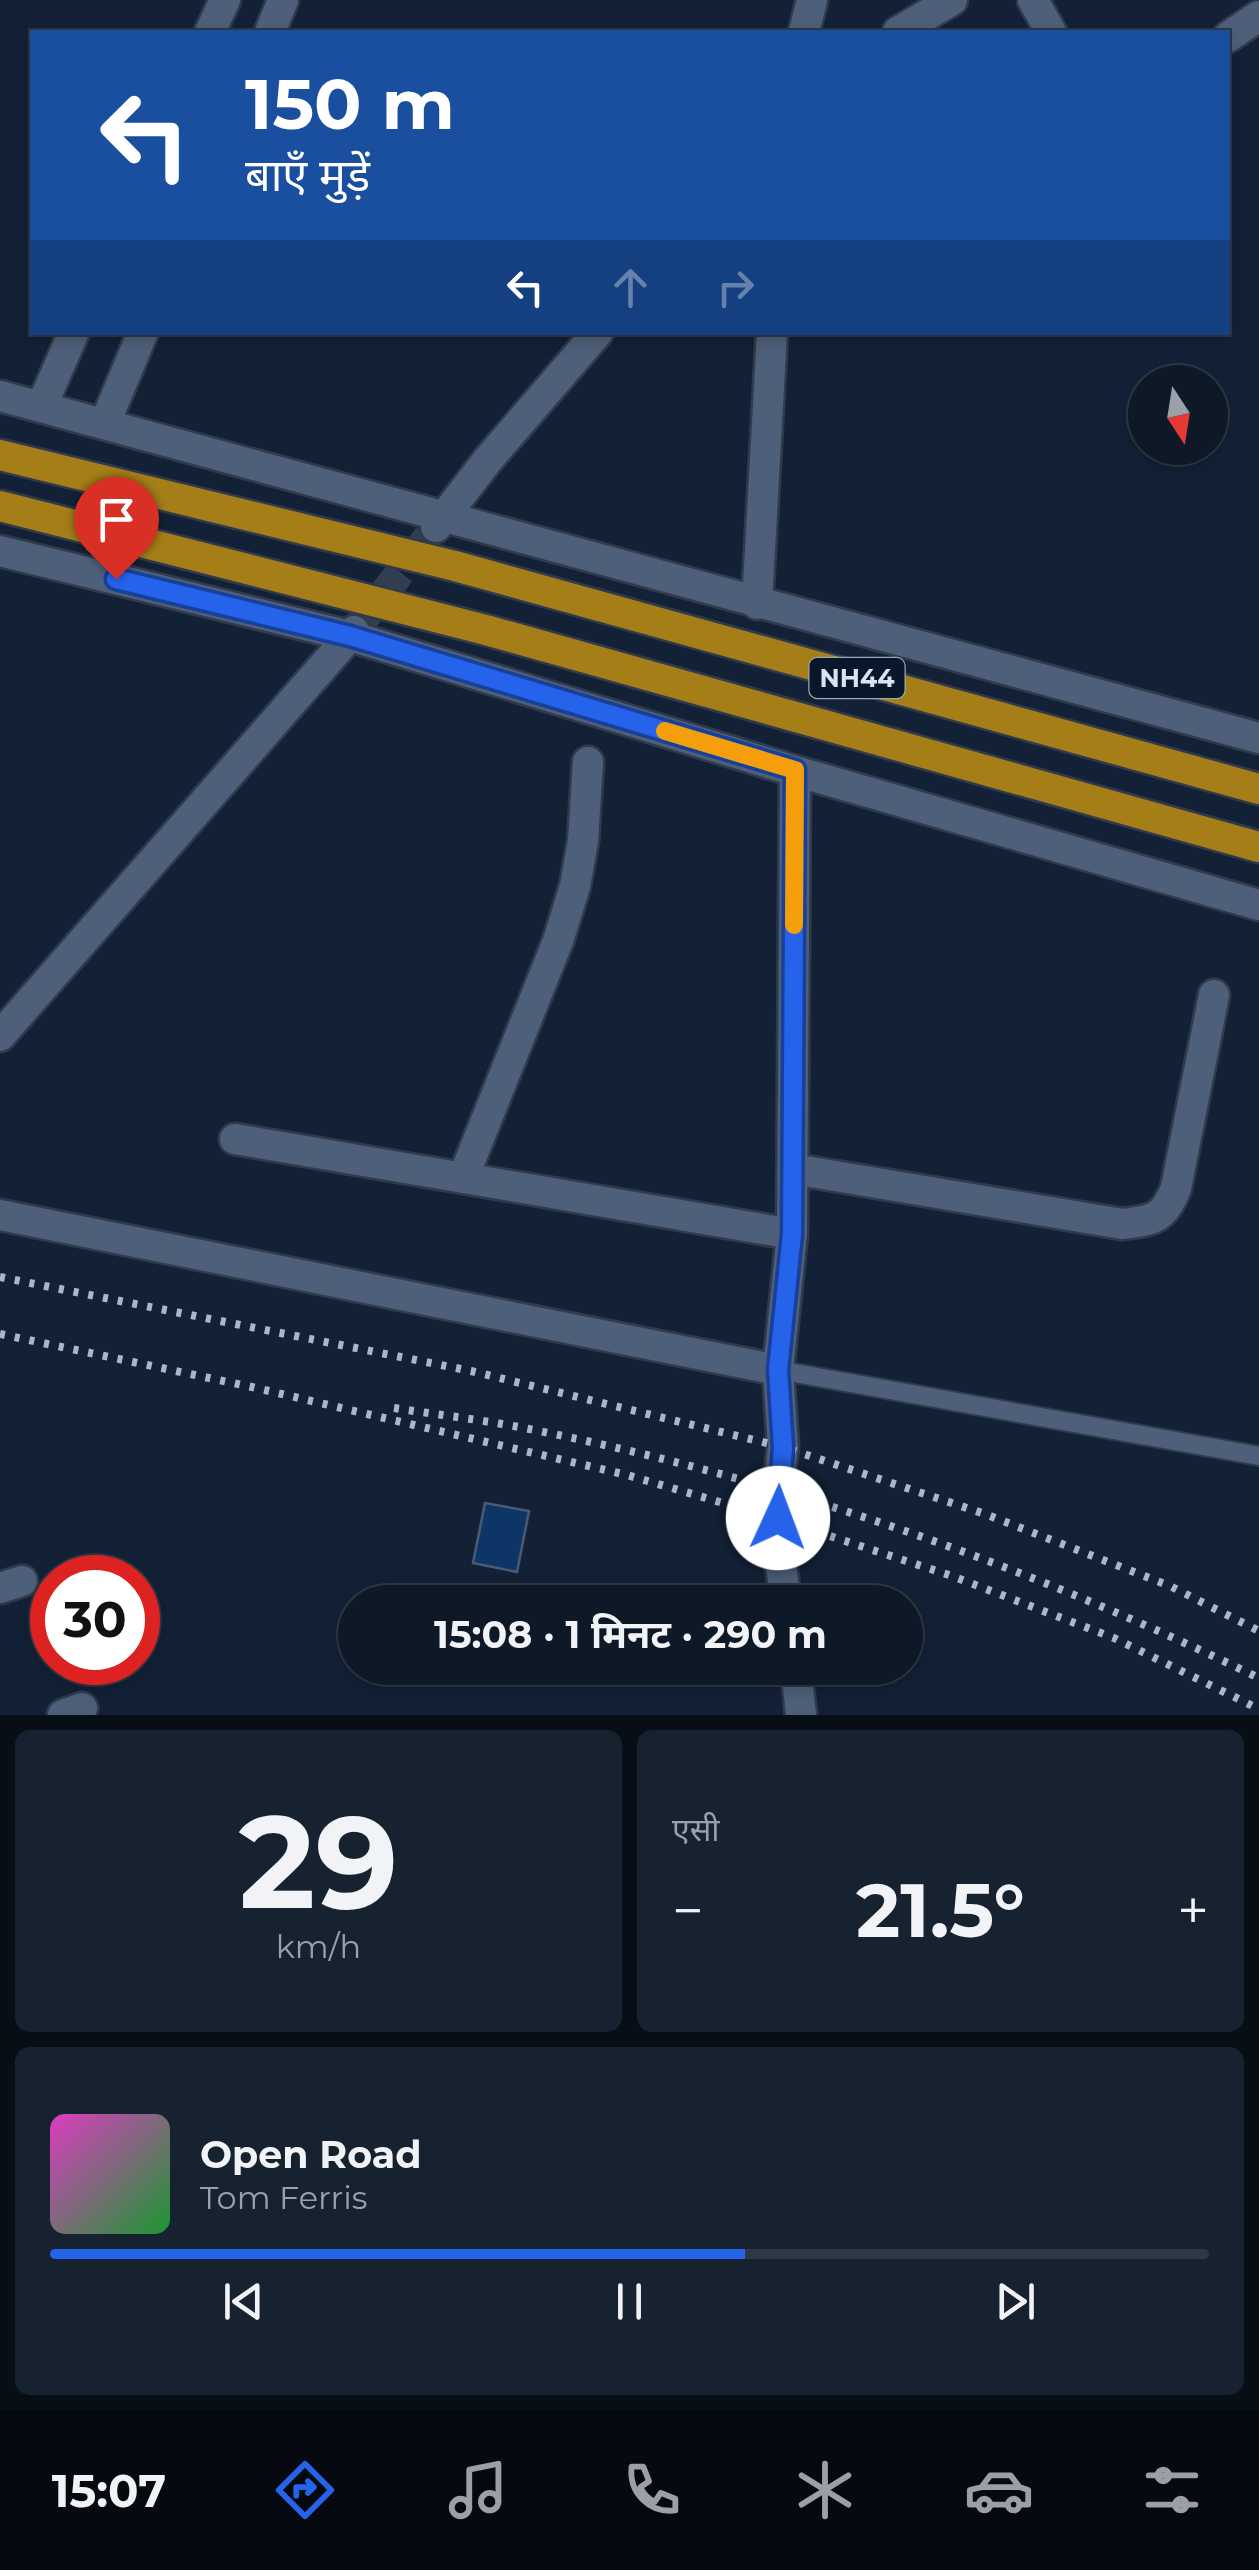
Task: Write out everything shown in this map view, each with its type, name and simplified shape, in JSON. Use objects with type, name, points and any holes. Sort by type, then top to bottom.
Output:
[{"type":"highway","name":"NH44","points":[[0,456],[456,566],[1259,789]]},
{"type":"highway","name":"NH44","points":[[0,506],[468,626],[1259,847]]},
{"type":"street","points":[[211,30],[225,0]]},
{"type":"street","points":[[271,30],[284,0]]},
{"type":"street","points":[[804,30],[812,0]]},
{"type":"street","points":[[901,30],[952,0]]},
{"type":"street","points":[[1033,0],[1050,30]]},
{"type":"street","points":[[1230,36],[1259,16]]},
{"type":"street","points":[[42,405],[73,335]]},
{"type":"street","points":[[105,423],[142,335]]},
{"type":"street","points":[[439,522],[595,335]]},
{"type":"street","points":[[757,604],[772,335]]},
{"type":"street","points":[[0,396],[105,423],[439,522],[1259,738]]},
{"type":"street","points":[[0,551],[352,633],[795,770],[1259,905]]},
{"type":"street","points":[[0,1036],[352,633]]},
{"type":"street","points":[[463,1178],[558,941],[575,886],[584,842],[588,762]]},
{"type":"street","points":[[784,1585],[778,1544],[783,1447],[778,1370],[792,1234],[795,770]]},
{"type":"street","points":[[793,1170],[1122,1224],[1149,1220],[1166,1210],[1176,1188],[1214,995]]},
{"type":"street","points":[[235,1139],[792,1234]]},
{"type":"street","points":[[0,1215],[778,1370]]},
{"type":"street","points":[[792,1685],[801,1715]]},
{"type":"lane","points":[[778,1370],[1259,1456]]},
{"type":"building","points":[[485,1503],[529,1511],[517,1572],[473,1563]]},
{"type":"tunnel","points":[[354,631],[436,527]]},
{"type":"railway","points":[[0,1277],[471,1371],[783,1447],[985,1514],[1170,1586],[1259,1631]]},
{"type":"railway","points":[[0,1334],[252,1387],[627,1475],[778,1519],[952,1576],[1114,1638],[1259,1709]]},
{"type":"railway","points":[[394,1408],[512,1426],[623,1449],[810,1500],[1083,1598],[1259,1678]]},
{"type":"slow traffic","points":[[665,731],[795,770],[794,925]]},
{"type":"route","points":[[116,579],[350,636],[795,770],[792,1234],[778,1370],[783,1447],[778,1518]]}]
